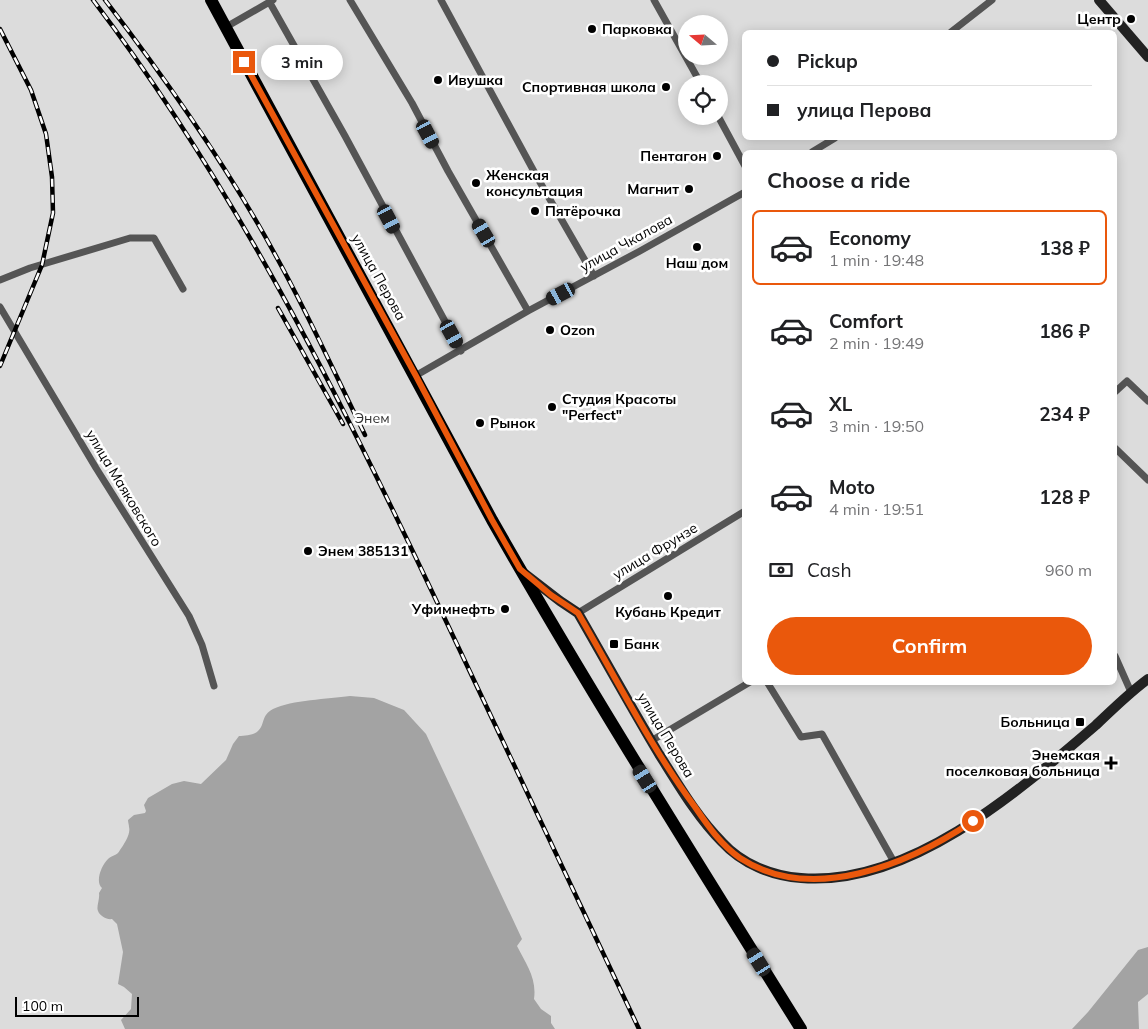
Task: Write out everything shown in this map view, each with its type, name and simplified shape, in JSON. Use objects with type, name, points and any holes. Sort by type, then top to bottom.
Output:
[{"type":"highway","name":"улица Перова","points":[[212,0],[520,569],[614,729],[801,1029]]},
{"type":"street","points":[[350,0],[412,103],[448,171],[528,311]]},
{"type":"street","points":[[442,0],[537,177],[594,276]]},
{"type":"street","points":[[654,0],[696,75]]},
{"type":"street","points":[[954,30],[992,0]]},
{"type":"street","points":[[1099,0],[1148,57]]},
{"type":"street","points":[[226,28],[272,2],[461,351]]},
{"type":"street","points":[[723,125],[742,160]]},
{"type":"street","points":[[815,150],[832,140]]},
{"type":"street","name":"улица Чкалова","points":[[416,376],[528,311],[742,194]]},
{"type":"street","points":[[0,280],[30,268],[130,238],[154,238],[183,289]]},
{"type":"street","name":"улица Маяковского","points":[[0,307],[96,468],[188,616],[202,645],[214,686]]},
{"type":"street","points":[[1117,390],[1127,381],[1148,401]]},
{"type":"street","points":[[1117,450],[1148,480]]},
{"type":"street","name":"улица Фрунзе","points":[[578,613],[742,513]]},
{"type":"street","name":"улица Перова","points":[[520,569],[543,589],[578,613],[678,785],[722,843],[740,858],[764,871],[790,878],[843,877],[894,862],[916,853],[955,832],[984,815],[1046,766],[1148,679]]},
{"type":"street","points":[[1117,660],[1131,692]]},
{"type":"street","points":[[652,740],[745,685]]},
{"type":"street","points":[[769,685],[801,737],[822,734],[894,862]]},
{"type":"green space","name":"Энем","points":[[0,0],[1148,0],[1148,1029],[0,1029]]},
{"type":"shaded area","points":[[350,696],[374,698],[404,710],[426,734],[522,939],[517,946],[534,984],[534,999],[541,1009],[551,1016],[551,1023],[555,1029],[125,1029],[121,1020],[131,1009],[132,994],[118,984],[123,952],[117,924],[112,919],[102,916],[97,907],[99,893],[102,888],[99,882],[101,870],[105,862],[117,853],[125,842],[129,833],[128,820],[134,815],[145,813],[144,805],[148,798],[172,784],[184,781],[201,784],[226,760],[239,736],[258,731],[269,711],[300,702]]},
{"type":"shaded area","points":[[1148,947],[1148,994],[1138,1002],[1139,1029],[1072,1029],[1138,950]]},
{"type":"railway","points":[[93,0],[144,70],[192,142],[237,216],[321,367],[399,522],[639,1029]]},
{"type":"railway","points":[[105,0],[152,62],[218,158],[258,224],[289,280],[365,435]]},
{"type":"railway","points":[[0,29],[31,90],[46,134],[52,177],[53,213],[42,265],[0,366]]},
{"type":"railway","points":[[278,308],[343,424]]},
{"type":"place","name":"Центр","points":[[1131,19]]},
{"type":"place","name":"Парковка","points":[[592,29]]},
{"type":"place","name":"Ивушка","points":[[438,80]]},
{"type":"place","name":"Спортивная школа","points":[[666,87]]},
{"type":"place","name":"Пентагон","points":[[717,156]]},
{"type":"place","name":"Женская консультация","points":[[476,183]]},
{"type":"place","name":"Магнит","points":[[689,189]]},
{"type":"place","name":"Пятёрочка","points":[[535,211]]},
{"type":"place","name":"Наш дом","points":[[697,247]]},
{"type":"place","name":"Ozon","points":[[550,330]]},
{"type":"place","name":"Студия Красоты \"Perfect\"","points":[[552,407]]},
{"type":"place","name":"Рынок","points":[[480,423]]},
{"type":"place","name":"Энем 385131","points":[[308,551]]},
{"type":"place","name":"Кубань Кредит","points":[[668,596]]},
{"type":"place","name":"Уфимнефть","points":[[505,609]]},
{"type":"place","name":"Банк","points":[[614,644]]},
{"type":"place","name":"Больница","points":[[1080,722]]},
{"type":"place","name":"Энемская поселковая больница","points":[[1111,763]]},
{"type":"route","points":[[244,62],[520,569],[543,589],[578,613],[678,785],[722,843],[740,858],[764,871],[790,878],[843,877],[878,868],[916,853],[973,821]]}]
